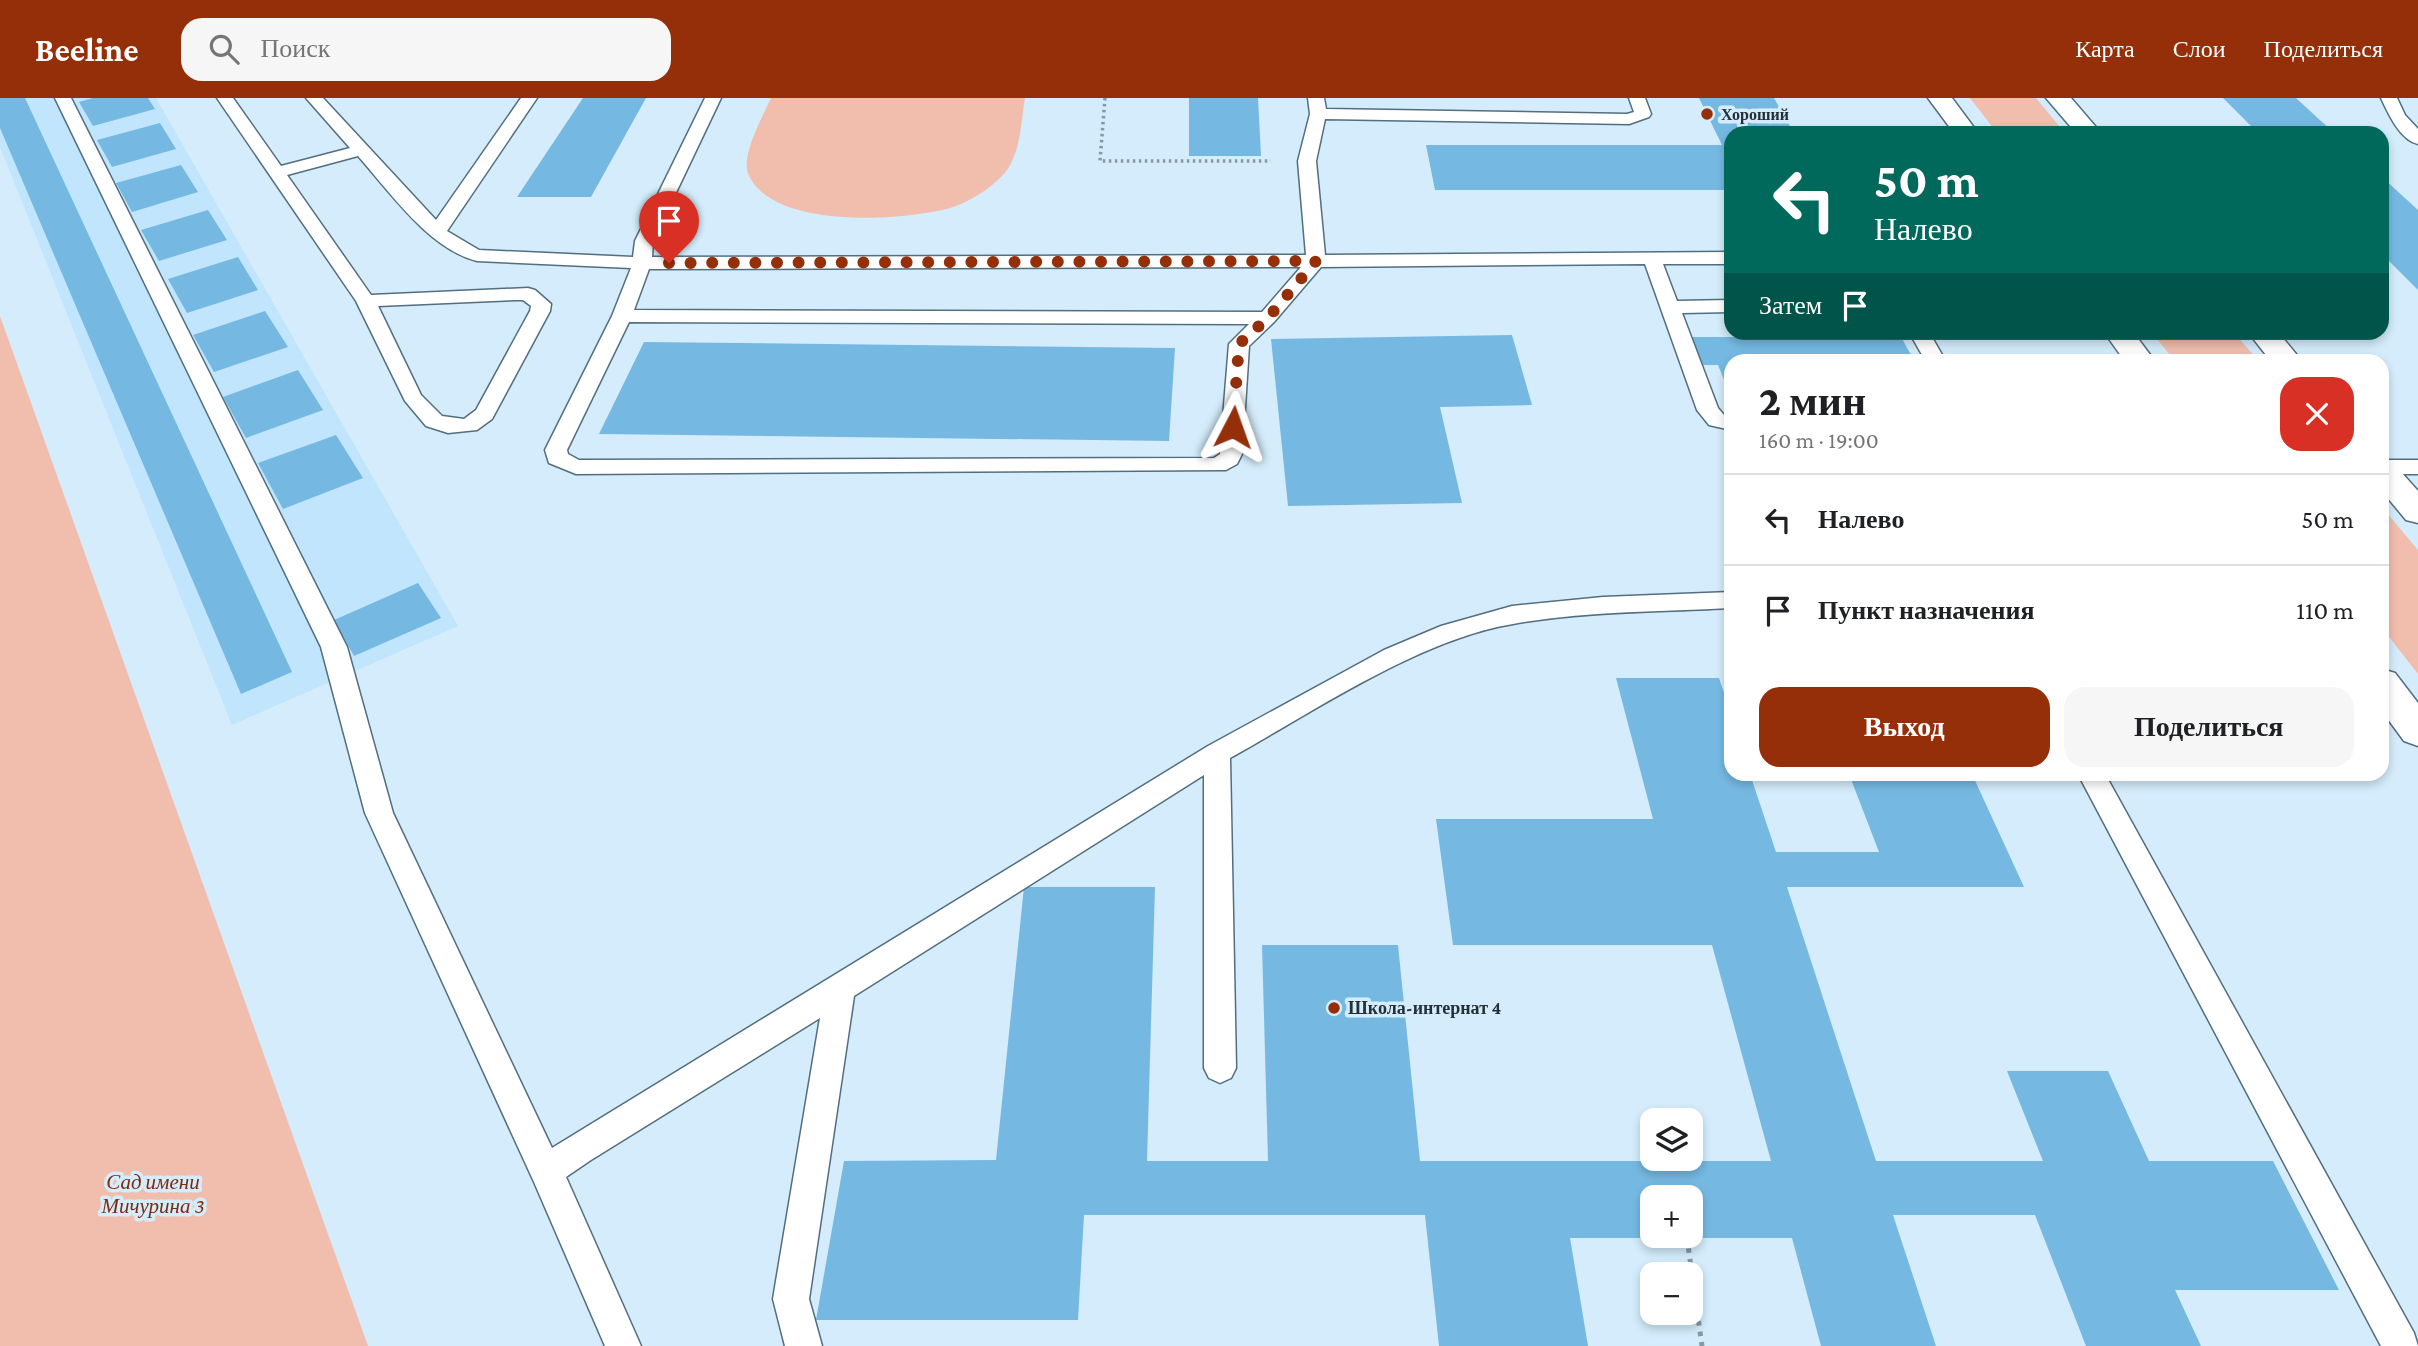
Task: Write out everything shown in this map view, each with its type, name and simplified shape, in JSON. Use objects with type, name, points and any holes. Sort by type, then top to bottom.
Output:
[{"type":"main road","points":[[1940,98],[1961,126]]},
{"type":"main road","points":[[2058,98],[2083,126]]},
{"type":"main road","points":[[2269,340],[2282,354]]},
{"type":"main road","points":[[2389,477],[2418,512]]},
{"type":"main road","points":[[2389,693],[2418,732]]},
{"type":"lane","points":[[63,98],[334,648],[379,813],[546,1171],[623,1346]]},
{"type":"lane","points":[[225,98],[366,301],[412,397],[434,421],[458,427],[469,425],[484,415],[540,311],[541,304],[528,294],[516,293],[366,301]]},
{"type":"lane","points":[[314,98],[437,232],[477,255],[642,263],[1724,258]]},
{"type":"lane","points":[[437,232],[529,98]]},
{"type":"lane","points":[[713,98],[644,241],[642,263],[622,316],[556,450],[557,458],[564,463],[576,467],[1218,465],[1230,459],[1231,454],[1239,344],[1268,318],[1316,261],[1307,160],[1317,106],[1629,119],[1643,114],[1637,98]]},
{"type":"lane","points":[[2389,98],[2398,117],[2418,139]]},
{"type":"lane","points":[[277,172],[362,150]]},
{"type":"lane","points":[[1652,259],[1708,410],[1717,420],[1724,422]]},
{"type":"lane","points":[[1669,307],[1724,306]]},
{"type":"lane","points":[[622,316],[1268,318]]},
{"type":"lane","points":[[2389,468],[2418,467]]},
{"type":"lane","points":[[546,1171],[1217,753],[1393,656],[1450,632],[1512,615],[1603,606],[1724,600]]},
{"type":"lane","points":[[1217,753],[1220,1068]]},
{"type":"lane","points":[[2096,781],[2401,1346]]},
{"type":"lane","points":[[804,1346],[799,1336],[791,1299],[840,989]]},
{"type":"path","points":[[1105,98],[1100,160],[1307,160]]},
{"type":"path","points":[[1688,1248],[1702,1346]]},
{"type":"shaded area","points":[[0,98],[156,98],[458,626],[232,725],[0,147]]},
{"type":"green space","points":[[771,98],[1025,98],[1020,135],[1012,162],[1002,176],[982,193],[966,202],[929,213],[871,218],[809,213],[782,204],[761,191],[748,173],[747,165],[754,136]]},
{"type":"green space","points":[[1970,98],[2036,98],[2059,126],[1992,126]]},
{"type":"green space","name":"Сад имени Мичурина 3","points":[[0,316],[368,1346],[0,1346]]},
{"type":"green space","points":[[2158,340],[2240,340],[2253,354],[2169,354]]},
{"type":"green space","points":[[2389,515],[2418,550],[2418,674],[2389,637]]},
{"type":"building","points":[[0,98],[25,98],[292,672],[241,694],[0,128]]},
{"type":"building","points":[[93,98],[148,98],[155,109],[93,126],[79,102]]},
{"type":"building","points":[[583,98],[646,98],[591,197],[517,197]]},
{"type":"building","points":[[1189,98],[1258,98],[1261,156],[1189,156]]},
{"type":"building","points":[[1699,98],[1774,98],[1790,126],[1724,126],[1724,190],[1435,190],[1426,145],[1722,145]]},
{"type":"building","points":[[2223,98],[2296,98],[2326,126],[2251,126]]},
{"type":"building","points":[[160,123],[176,149],[112,167],[97,140]]},
{"type":"building","points":[[181,165],[198,192],[132,212],[116,183]]},
{"type":"building","points":[[2389,183],[2418,210],[2418,290],[2389,261]]},
{"type":"building","points":[[208,210],[227,240],[159,261],[141,230]]},
{"type":"building","points":[[238,257],[258,290],[187,313],[168,279]]},
{"type":"building","points":[[265,311],[288,347],[214,372],[193,335]]},
{"type":"building","points":[[1512,335],[1532,405],[1440,407],[1462,503],[1288,506],[1271,339]]},
{"type":"building","points":[[1689,337],[1724,337],[1724,340],[1903,340],[1911,354],[1724,354],[1724,380],[1718,365],[1699,365]]},
{"type":"building","points":[[644,342],[1175,348],[1169,441],[599,434]]},
{"type":"building","points":[[298,370],[323,410],[246,438],[223,397]]},
{"type":"building","points":[[336,435],[363,478],[283,509],[258,463]]},
{"type":"building","points":[[418,583],[441,618],[354,656],[334,620]]},
{"type":"building","name":"Школа-интернат 4","points":[[1616,678],[1719,678],[1724,693],[1724,781],[1752,781],[1776,852],[1879,852],[1852,781],[1975,781],[2024,887],[1787,887],[1876,1161],[2043,1161],[2007,1071],[2108,1071],[2149,1161],[2273,1161],[2339,1290],[2175,1290],[2201,1346],[2086,1346],[2035,1215],[1893,1215],[1936,1346],[1821,1346],[1792,1238],[1703,1238],[1703,1185],[1640,1185],[1640,1238],[1570,1238],[1588,1346],[1439,1346],[1425,1215],[1084,1215],[1078,1320],[816,1320],[844,1161],[996,1160],[1024,887],[1155,887],[1147,1161],[1268,1161],[1262,945],[1398,945],[1420,1161],[1640,1161],[1640,1171],[1703,1171],[1703,1161],[1771,1161],[1712,945],[1453,945],[1436,819],[1653,819]]},
{"type":"place","name":"Хороший","points":[[1707,114]]},
{"type":"place","name":"Школа-интернат 4","points":[[1334,1008]]},
{"type":"route","points":[[669,263],[1316,261],[1268,318],[1239,344],[1233,427]]}]
